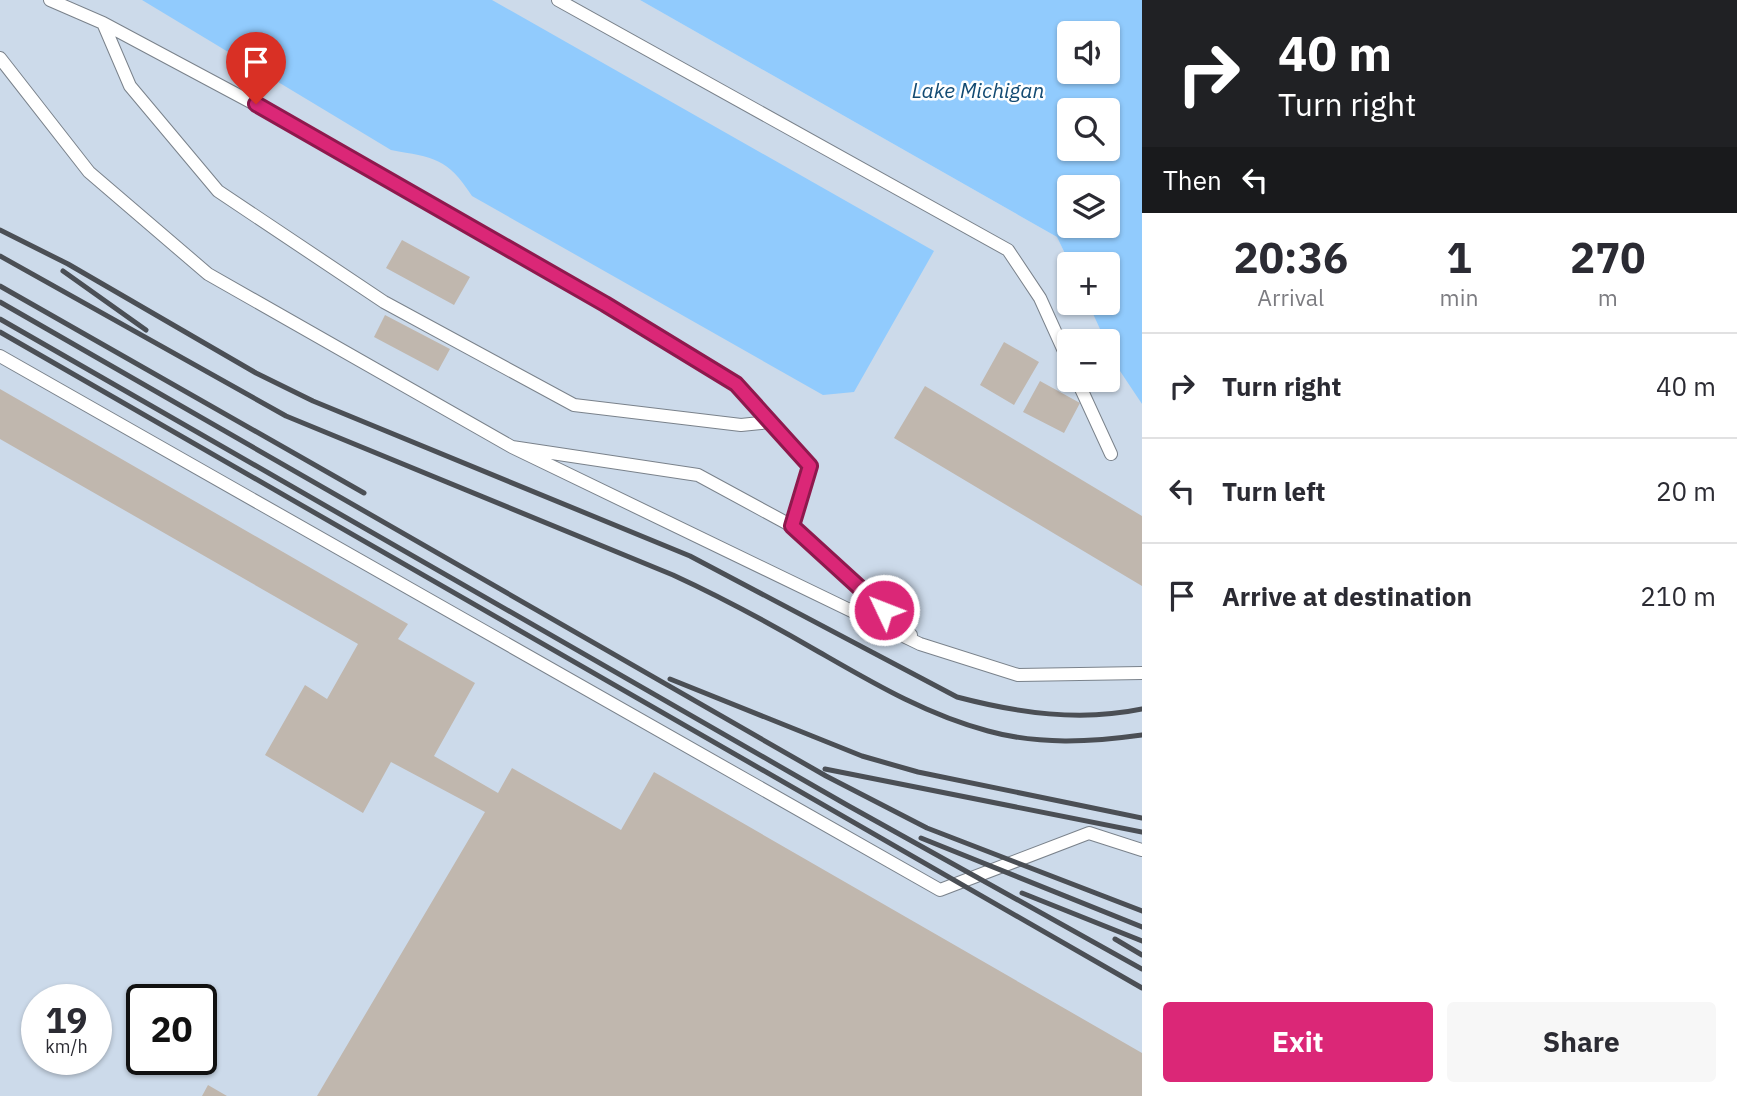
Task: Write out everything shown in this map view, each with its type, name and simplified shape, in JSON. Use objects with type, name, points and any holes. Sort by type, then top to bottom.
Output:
[{"type":"lane","points":[[50,0],[103,23],[278,116],[605,304],[736,384],[810,466],[792,526]]},
{"type":"lane","points":[[558,0],[1009,250],[1040,298],[1057,336]]},
{"type":"lane","points":[[103,23],[130,86],[218,191],[384,302],[574,405],[741,425],[770,422]]},
{"type":"lane","points":[[0,58],[89,172],[208,274],[512,447],[920,644],[1018,675],[1142,673]]},
{"type":"lane","points":[[0,356],[940,890],[1089,833],[1142,850]]},
{"type":"lane","points":[[1083,392],[1111,454]]},
{"type":"lane","points":[[512,447],[698,475],[792,526],[920,644]]},
{"type":"shaded area","points":[[0,0],[640,0],[1057,237],[1064,252],[1057,252],[1057,315],[1094,315],[1100,329],[1057,329],[1057,392],[1120,392],[1120,366],[1142,404],[1142,1096],[0,1096]]},
{"type":"water","points":[[142,0],[492,0],[934,251],[854,392],[823,395],[472,196],[447,166],[429,158],[391,150]]},
{"type":"water","name":"Lake Michigan","points":[[640,0],[1142,0],[1142,404],[1120,371],[1120,329],[1100,329],[1094,315],[1120,315],[1120,252],[1064,252],[1057,238],[1120,238],[1120,175],[1057,175],[1057,237]]},
{"type":"building","points":[[402,240],[470,277],[454,305],[386,268]]},
{"type":"building","points":[[385,315],[450,349],[438,371],[374,337]]},
{"type":"building","points":[[1004,342],[1039,362],[1014,405],[980,385]]},
{"type":"building","points":[[1040,381],[1080,403],[1064,433],[1023,412]]},
{"type":"building","points":[[925,386],[1142,516],[1142,586],[894,438]]},
{"type":"building","points":[[0,389],[408,624],[398,639],[475,683],[434,756],[498,793],[512,768],[621,830],[654,772],[1142,1053],[1142,1096],[317,1096],[485,812],[391,762],[363,813],[265,755],[305,685],[327,699],[358,644],[0,439]]},
{"type":"building","points":[[208,1085],[227,1096],[202,1096]]},
{"type":"railway","points":[[0,230],[68,264],[256,373],[313,401],[690,556],[957,697],[1049,714],[1096,715],[1142,709]]},
{"type":"railway","points":[[0,256],[286,416],[673,575],[747,612],[880,686],[943,716],[988,731],[1026,739],[1084,741],[1142,735]]},
{"type":"railway","points":[[63,271],[146,330]]},
{"type":"railway","points":[[0,286],[364,493]]},
{"type":"railway","points":[[0,302],[826,776],[927,828],[1142,911]]},
{"type":"railway","points":[[0,319],[847,805],[1142,969]]},
{"type":"railway","points":[[0,332],[1142,988]]},
{"type":"railway","points":[[670,679],[862,756],[918,772],[1142,818]]},
{"type":"railway","points":[[825,769],[1142,832]]},
{"type":"railway","points":[[921,838],[1142,927]]},
{"type":"railway","points":[[1022,893],[1142,941]]},
{"type":"railway","points":[[1115,939],[1142,955]]},
{"type":"route","points":[[256,104],[605,304],[736,384],[810,466],[792,526],[884,610]]}]
